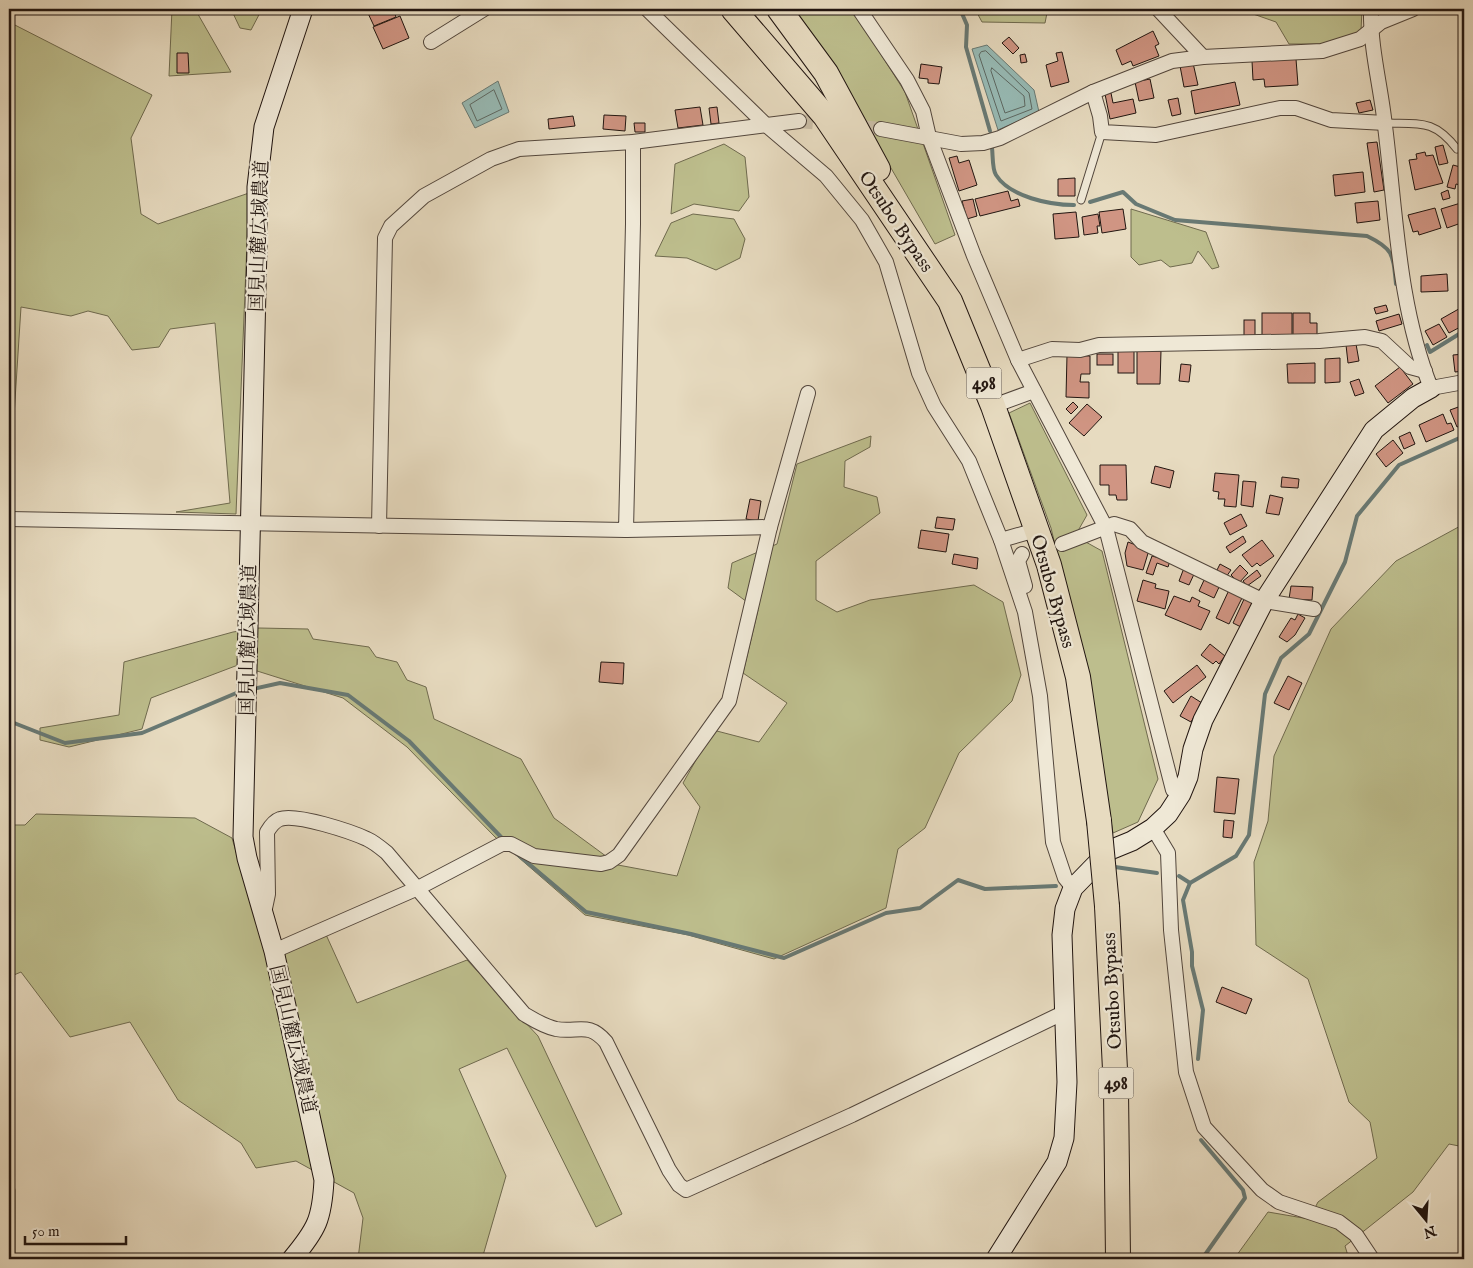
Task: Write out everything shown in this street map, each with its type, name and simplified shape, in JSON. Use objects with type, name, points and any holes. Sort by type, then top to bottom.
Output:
[{"type":"highway","points":[[722,9],[760,39]]},
{"type":"highway","name":"Otsubo Bypass","points":[[733,9],[825,116],[950,301],[993,406],[1048,565],[1078,677],[1099,821],[1107,906],[1116,1090],[1118,1259]]},
{"type":"highway","points":[[779,9],[826,74],[950,301]]},
{"type":"street","name":"国見山麓広域農道","points":[[292,1259],[312,1235],[323,1210],[324,1180],[274,951],[243,837],[257,187],[264,127],[303,9]]},
{"type":"street","points":[[432,42],[484,9]]},
{"type":"street","points":[[646,9],[765,124],[826,176],[862,220],[886,262],[919,372],[934,406],[969,461],[1001,540],[1025,612],[1040,696],[1053,842],[1065,878],[1073,888]]},
{"type":"street","points":[[858,9],[908,80],[923,111],[929,136],[974,256],[1018,360],[1106,528],[1173,790],[1181,794]]},
{"type":"street","points":[[1158,9],[1203,57]]},
{"type":"street","points":[[1371,9],[1370,31],[1385,123],[1404,286],[1428,380]]},
{"type":"street","points":[[881,129],[929,136],[961,144],[983,143],[1000,138],[1093,92],[1172,61],[1203,57],[1322,51],[1360,39],[1381,22],[1413,9]]},
{"type":"street","points":[[1093,92],[1100,116],[1102,132],[1156,135],[1280,108],[1296,108],[1331,120],[1385,123]]},
{"type":"street","points":[[379,526],[385,238],[391,226],[424,196],[491,159],[519,149],[633,142],[799,121]]},
{"type":"street","points":[[626,530],[633,232],[633,142]]},
{"type":"street","points":[[1018,360],[1052,349],[1080,350],[1099,345],[1319,341],[1365,337],[1382,341],[1410,367],[1428,380],[1464,382]]},
{"type":"street","points":[[996,1259],[1057,1162],[1064,1138],[1067,1082],[1062,935],[1065,909],[1073,888],[1110,850],[1132,841],[1153,828],[1168,814],[1181,794],[1203,720],[1264,601],[1374,430],[1413,398],[1428,380]]},
{"type":"street","points":[[993,406],[1034,391]]},
{"type":"street","points":[[274,951],[418,888],[502,844],[511,844],[534,856],[601,864],[609,862],[619,854],[729,701],[770,527],[808,393]]},
{"type":"street","points":[[9,519],[626,530],[770,527]]},
{"type":"street","points":[[1062,544],[1114,524],[1130,529],[1142,542],[1264,601],[1314,609]]},
{"type":"street","points":[[1001,540],[1036,530]]},
{"type":"street","points":[[1022,554],[1018,561],[1030,604],[1025,612]]},
{"type":"street","points":[[264,917],[268,894],[266,832],[271,825],[280,819],[292,817],[345,830],[370,840],[387,853],[418,888],[524,1014],[539,1024],[557,1029],[588,1028],[598,1032],[606,1042],[669,1170],[679,1185],[686,1190],[843,1119],[1066,1012]]},
{"type":"street","points":[[1153,828],[1168,853],[1171,930],[1186,1072],[1204,1127],[1262,1190],[1279,1202],[1339,1222],[1356,1235],[1372,1259]]},
{"type":"lane","points":[[1385,123],[1430,125],[1446,134],[1457,149]]},
{"type":"lane","points":[[1081,200],[1102,132]]},
{"type":"green space","points":[[172,9],[195,9],[231,72],[169,76]]},
{"type":"green space","points":[[231,9],[262,9],[251,30],[240,28]]},
{"type":"green space","points":[[792,9],[852,9],[905,92],[955,235],[935,244],[833,68]]},
{"type":"green space","points":[[975,9],[1059,9],[1047,13],[1045,23],[982,22]]},
{"type":"green space","points":[[1239,9],[1362,9],[1361,31],[1327,44],[1289,44],[1276,22]]},
{"type":"green space","points":[[9,22],[152,95],[131,138],[141,214],[158,224],[249,193],[236,514],[176,512],[230,503],[215,323],[170,329],[159,347],[132,350],[108,316],[88,311],[71,316],[21,307],[9,494],[9,298],[14,135],[9,135]]},
{"type":"green space","points":[[724,144],[745,157],[749,197],[739,211],[694,204],[671,214],[675,164]]},
{"type":"green space","points":[[1131,209],[1206,232],[1219,267],[1212,269],[1198,251],[1192,263],[1170,267],[1161,260],[1139,265],[1131,257]]},
{"type":"green space","points":[[693,214],[734,219],[745,239],[740,258],[716,270],[687,258],[655,256],[671,223]]},
{"type":"green space","points":[[1030,403],[1087,515],[1075,536],[1102,551],[1158,779],[1138,822],[1113,833],[1087,677],[1051,528],[1009,413]]},
{"type":"green space","points":[[871,436],[870,447],[845,461],[844,487],[877,497],[880,513],[816,561],[816,600],[837,612],[870,600],[974,585],[1003,602],[1021,675],[1012,701],[959,753],[925,828],[898,849],[886,908],[774,959],[688,935],[585,915],[495,837],[407,747],[343,698],[238,665],[151,698],[142,729],[69,747],[40,740],[40,728],[119,715],[124,662],[233,632],[259,628],[308,629],[313,639],[369,647],[376,657],[397,662],[407,680],[426,687],[434,719],[521,759],[554,818],[618,865],[677,876],[700,807],[683,783],[713,730],[759,742],[787,703],[743,673],[758,610],[728,588],[732,563],[777,544],[797,464]]},
{"type":"green space","points":[[1464,524],[1464,1147],[1449,1144],[1413,1192],[1345,1246],[1349,1259],[1234,1259],[1268,1212],[1309,1219],[1318,1202],[1377,1158],[1370,1122],[1349,1102],[1308,979],[1256,945],[1254,862],[1268,821],[1274,756],[1331,629],[1396,561]]},
{"type":"green space","points":[[36,814],[195,818],[232,838],[264,948],[323,928],[357,1003],[467,960],[538,1036],[622,1214],[596,1227],[507,1048],[459,1069],[506,1176],[482,1259],[358,1259],[363,1218],[354,1193],[296,1161],[256,1168],[241,1143],[178,1100],[130,1022],[70,1037],[21,972],[9,977],[9,825],[25,825]]},
{"type":"green space","points":[[9,1166],[15,1190],[15,1259],[9,1259]]},
{"type":"water","points":[[987,45],[1034,90],[1039,112],[998,130],[972,49]]},
{"type":"water","points":[[498,81],[509,112],[475,128],[462,103]]},
{"type":"building","points":[[366,9],[393,9],[396,17],[374,26]]},
{"type":"building","points":[[400,16],[409,38],[383,49],[373,27]]},
{"type":"building","points":[[1153,31],[1159,44],[1155,46],[1159,56],[1133,66],[1131,61],[1122,65],[1116,50]]},
{"type":"building","points":[[1009,37],[1019,48],[1013,54],[1002,43]]},
{"type":"building","points":[[1062,52],[1069,82],[1051,87],[1046,65],[1058,61],[1056,53]]},
{"type":"building","points":[[177,53],[188,53],[189,73],[177,73]]},
{"type":"building","points":[[1025,54],[1027,62],[1021,63],[1020,55]]},
{"type":"building","points":[[1296,59],[1298,85],[1265,87],[1264,79],[1253,80],[1252,61]]},
{"type":"building","points":[[1193,63],[1198,85],[1184,87],[1180,66]]},
{"type":"building","points":[[921,64],[942,67],[939,84],[928,83],[928,79],[919,78]]},
{"type":"building","points":[[1150,79],[1154,98],[1139,101],[1135,82]]},
{"type":"building","points":[[1235,82],[1240,105],[1195,114],[1191,91]]},
{"type":"building","points":[[1111,93],[1113,103],[1133,99],[1136,113],[1110,119],[1105,94]]},
{"type":"building","points":[[1178,98],[1181,114],[1172,116],[1168,100]]},
{"type":"building","points":[[1370,100],[1373,110],[1359,113],[1356,103]]},
{"type":"building","points":[[700,107],[703,125],[678,128],[675,110]]},
{"type":"building","points":[[717,107],[719,123],[711,124],[709,108]]},
{"type":"building","points":[[604,115],[626,116],[625,131],[603,129]]},
{"type":"building","points":[[573,116],[575,126],[549,129],[548,119]]},
{"type":"building","points":[[634,123],[645,123],[645,132],[635,132]]},
{"type":"building","points":[[1377,142],[1384,190],[1374,192],[1367,143]]},
{"type":"building","points":[[1443,145],[1448,163],[1439,165],[1435,147]]},
{"type":"building","points":[[1425,152],[1426,156],[1433,155],[1443,183],[1415,190],[1409,160],[1417,159],[1416,154]]},
{"type":"building","points":[[957,156],[959,163],[969,160],[977,185],[959,191],[949,158]]},
{"type":"building","points":[[1453,165],[1464,168],[1464,186],[1456,184],[1455,189],[1447,187]]},
{"type":"building","points":[[1363,172],[1365,192],[1335,196],[1333,175]]},
{"type":"building","points":[[1075,178],[1075,196],[1058,196],[1058,179]]},
{"type":"building","points":[[1448,190],[1450,198],[1443,200],[1441,193]]},
{"type":"building","points":[[1008,191],[1011,201],[1018,199],[1020,206],[980,216],[975,199]]},
{"type":"building","points":[[973,199],[977,216],[967,219],[962,201]]},
{"type":"building","points":[[1378,201],[1380,220],[1357,223],[1355,203]]},
{"type":"building","points":[[1464,202],[1464,222],[1447,228],[1441,209]]},
{"type":"building","points":[[1435,208],[1441,228],[1419,235],[1418,231],[1413,232],[1408,215]]},
{"type":"building","points":[[1123,209],[1126,229],[1102,233],[1099,212]]},
{"type":"building","points":[[1076,212],[1079,237],[1055,239],[1053,214]]},
{"type":"building","points":[[1098,214],[1100,226],[1097,226],[1098,233],[1084,235],[1082,217]]},
{"type":"building","points":[[1447,274],[1448,291],[1421,292],[1421,276]]},
{"type":"building","points":[[1386,305],[1388,311],[1376,314],[1374,308]]},
{"type":"building","points":[[1464,306],[1464,325],[1449,333],[1441,319]]},
{"type":"building","points":[[1262,313],[1292,313],[1292,337],[1262,337]]},
{"type":"building","points":[[1293,313],[1310,313],[1310,323],[1317,323],[1317,337],[1293,337]]},
{"type":"building","points":[[1399,314],[1402,324],[1379,331],[1376,321]]},
{"type":"building","points":[[1244,320],[1255,320],[1255,336],[1244,336]]},
{"type":"building","points":[[1439,324],[1447,337],[1433,345],[1425,331]]},
{"type":"building","points":[[1356,344],[1359,361],[1348,363],[1346,345]]},
{"type":"building","points":[[1118,350],[1134,350],[1134,373],[1118,373]]},
{"type":"building","points":[[1137,351],[1161,351],[1160,384],[1137,384]]},
{"type":"building","points":[[1097,354],[1113,354],[1113,365],[1097,365]]},
{"type":"building","points":[[1464,354],[1464,371],[1455,372],[1453,355]]},
{"type":"building","points":[[1067,355],[1090,356],[1090,374],[1081,374],[1080,382],[1089,382],[1089,398],[1066,397]]},
{"type":"building","points":[[1340,358],[1340,382],[1325,383],[1325,359]]},
{"type":"building","points":[[1315,363],[1315,383],[1288,383],[1287,364]]},
{"type":"building","points":[[1181,364],[1191,365],[1189,382],[1179,381]]},
{"type":"building","points":[[1400,367],[1413,384],[1388,403],[1375,386]]},
{"type":"building","points":[[1359,379],[1364,393],[1355,396],[1350,382]]},
{"type":"building","points":[[1073,402],[1078,407],[1071,414],[1066,409]]},
{"type":"building","points":[[1087,404],[1102,417],[1084,436],[1069,423]]},
{"type":"building","points":[[1464,405],[1464,424],[1457,427],[1450,410]]},
{"type":"building","points":[[1443,414],[1447,424],[1451,423],[1454,430],[1426,442],[1419,425]]},
{"type":"building","points":[[1410,432],[1415,444],[1404,449],[1399,437]]},
{"type":"building","points":[[1393,440],[1403,453],[1386,467],[1376,454]]},
{"type":"building","points":[[1100,465],[1126,465],[1127,500],[1117,500],[1116,495],[1109,495],[1109,485],[1100,485]]},
{"type":"building","points":[[1155,466],[1174,471],[1170,488],[1151,483]]},
{"type":"building","points":[[1215,473],[1239,475],[1236,507],[1224,506],[1225,499],[1218,499],[1219,492],[1213,491]]},
{"type":"building","points":[[1282,477],[1299,479],[1298,488],[1281,487]]},
{"type":"building","points":[[1243,481],[1256,482],[1253,507],[1241,505]]},
{"type":"building","points":[[1270,495],[1283,498],[1279,515],[1266,513]]},
{"type":"building","points":[[750,499],[761,501],[758,521],[746,519]]},
{"type":"building","points":[[1241,514],[1247,526],[1230,535],[1224,523]]},
{"type":"building","points":[[937,517],[955,519],[953,530],[935,528]]},
{"type":"building","points":[[921,530],[949,534],[946,552],[918,548]]},
{"type":"building","points":[[1243,536],[1246,542],[1230,553],[1226,547]]},
{"type":"building","points":[[1262,540],[1274,556],[1260,566],[1257,563],[1252,567],[1242,555]]},
{"type":"building","points":[[1128,542],[1149,550],[1143,570],[1127,566],[1125,553]]},
{"type":"building","points":[[954,554],[978,558],[977,569],[952,564]]},
{"type":"building","points":[[1152,556],[1170,561],[1168,567],[1157,563],[1153,575],[1146,573]]},
{"type":"building","points":[[1220,564],[1231,570],[1226,577],[1216,572]]},
{"type":"building","points":[[1240,565],[1248,573],[1239,583],[1231,575]]},
{"type":"building","points":[[1184,568],[1195,572],[1189,585],[1179,581]]},
{"type":"building","points":[[1257,570],[1261,576],[1247,586],[1243,581]]},
{"type":"building","points":[[1205,578],[1220,585],[1214,598],[1199,591]]},
{"type":"building","points":[[1143,580],[1156,584],[1155,588],[1169,591],[1165,609],[1137,601]]},
{"type":"building","points":[[1291,586],[1313,587],[1312,600],[1289,599]]},
{"type":"building","points":[[1229,590],[1243,596],[1229,624],[1216,618]]},
{"type":"building","points":[[1174,596],[1190,602],[1192,597],[1200,601],[1198,606],[1210,611],[1201,630],[1165,615]]},
{"type":"building","points":[[1245,597],[1253,601],[1241,627],[1233,623]]},
{"type":"building","points":[[1298,614],[1305,618],[1295,635],[1287,642],[1279,637],[1291,618],[1295,620]]},
{"type":"building","points":[[1210,644],[1225,656],[1219,664],[1216,661],[1213,664],[1201,655]]},
{"type":"building","points":[[601,662],[624,663],[623,684],[599,682]]},
{"type":"building","points":[[1197,665],[1206,677],[1173,703],[1164,691]]},
{"type":"building","points":[[1288,676],[1302,683],[1289,710],[1274,703]]},
{"type":"building","points":[[1191,696],[1202,703],[1191,722],[1180,716]]},
{"type":"building","points":[[1217,777],[1239,779],[1235,814],[1214,812]]},
{"type":"building","points":[[1224,820],[1234,821],[1232,838],[1223,837]]},
{"type":"building","points":[[1222,987],[1252,999],[1246,1014],[1216,1002]]},
{"type":"waterway","points":[[960,9],[967,25],[966,47],[990,131]]},
{"type":"waterway","points":[[992,148],[993,166],[996,175],[1002,183],[1031,198],[1074,205]]},
{"type":"waterway","points":[[1090,202],[1123,192],[1136,204],[1175,220],[1367,236],[1387,249],[1393,259],[1396,284]]},
{"type":"waterway","points":[[1427,345],[1430,352],[1464,331]]},
{"type":"waterway","points":[[1198,1059],[1203,1010],[1192,966],[1192,952],[1183,900],[1190,883],[1236,856],[1249,835],[1265,694],[1281,658],[1309,634],[1345,562],[1357,516],[1399,465],[1464,436]]},
{"type":"waterway","points":[[253,689],[280,683],[348,695],[409,741],[501,837]]},
{"type":"waterway","points":[[9,721],[65,743],[142,733],[241,691]]},
{"type":"waterway","points":[[516,853],[586,912],[691,934],[784,958],[886,913],[920,908],[958,880],[985,889],[1056,886]]},
{"type":"waterway","points":[[1110,869],[1115,867],[1157,873]]},
{"type":"waterway","points":[[1179,876],[1190,883]]},
{"type":"waterway","points":[[1201,1140],[1243,1190],[1245,1198],[1202,1259]]},
{"type":"tunnel","points":[[799,121],[881,129]]}]
